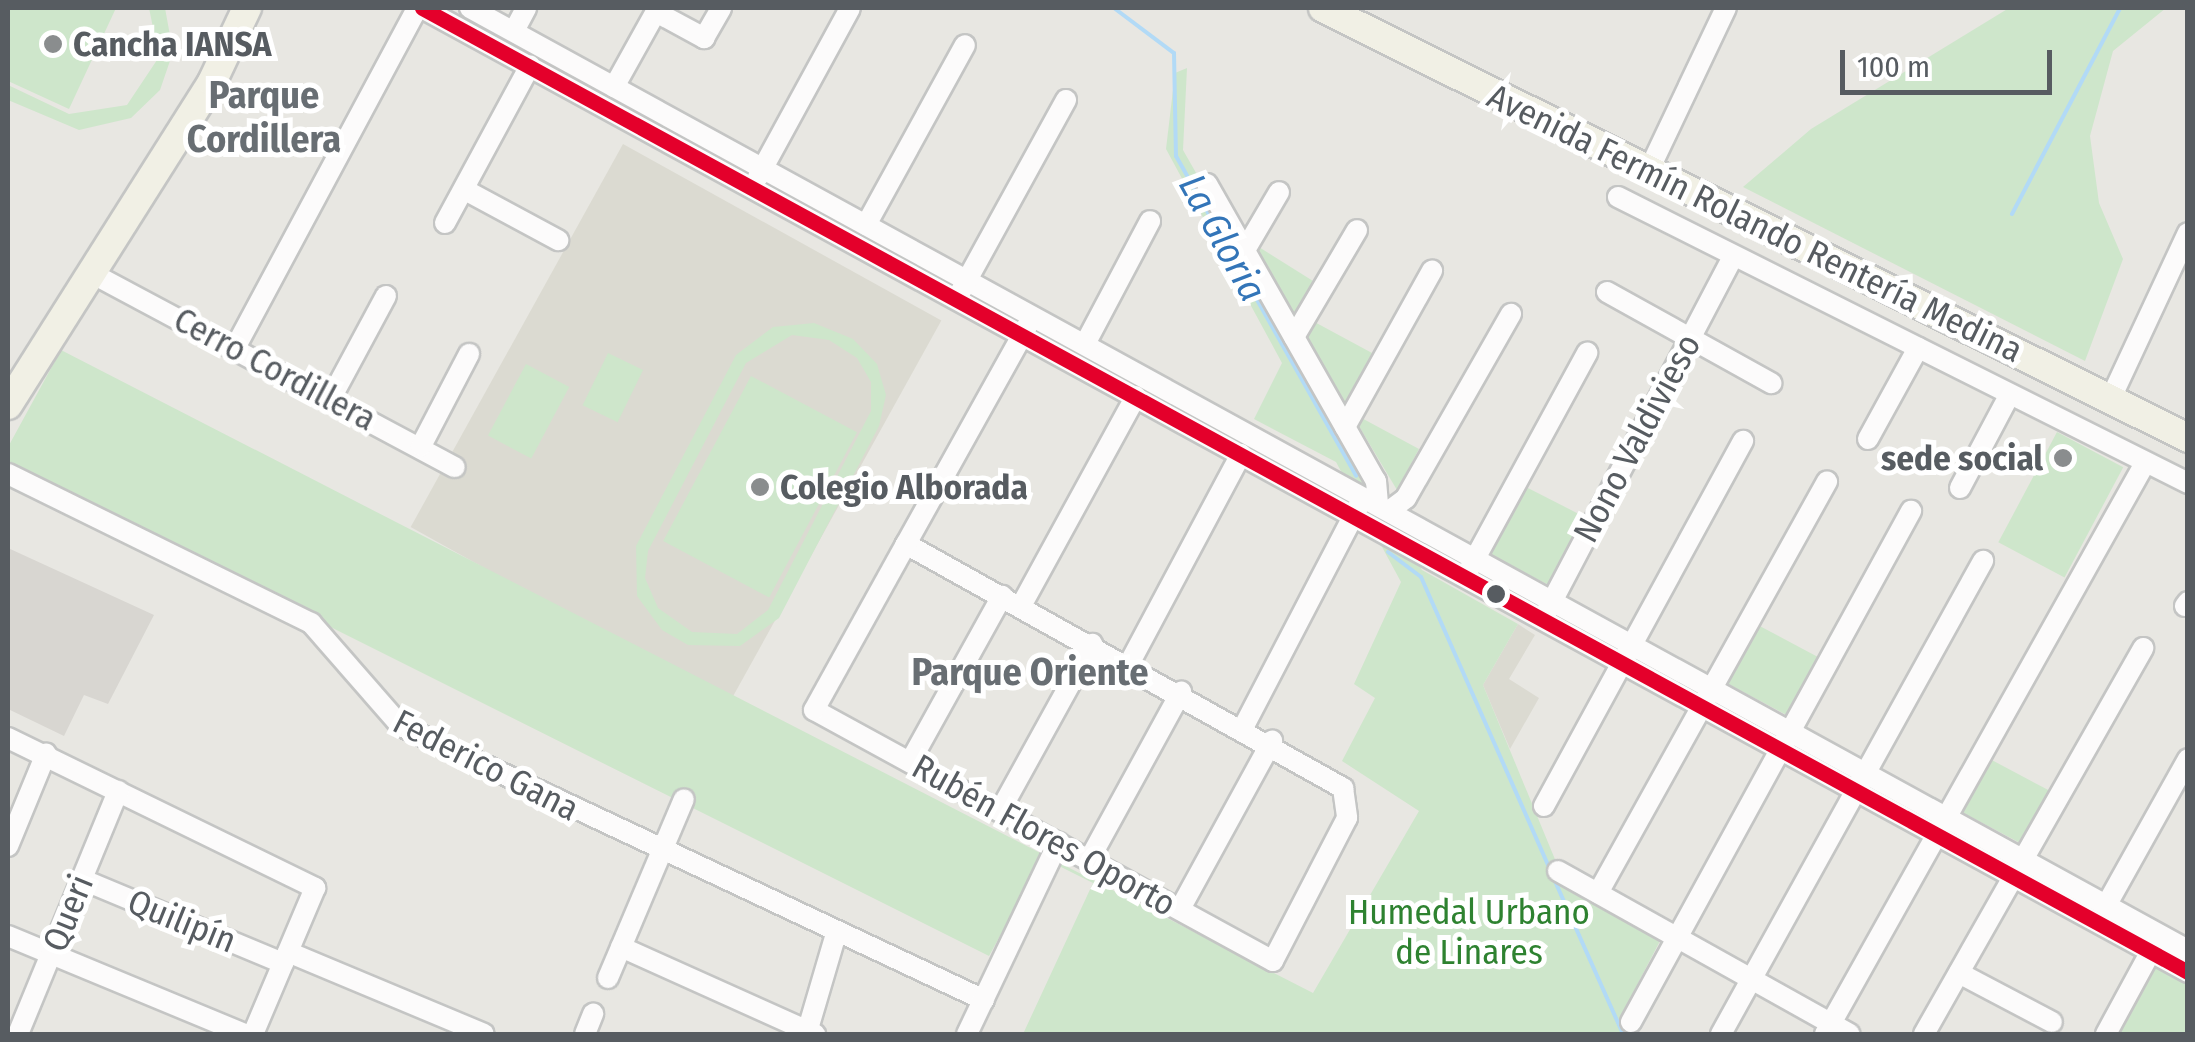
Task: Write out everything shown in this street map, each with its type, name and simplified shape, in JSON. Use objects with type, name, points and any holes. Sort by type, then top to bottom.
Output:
[{"type":"main road","points":[[8,404],[212,82],[247,8]]},
{"type":"main road","name":"Avenida Fermín Rolando Rentería Medina","points":[[1323,8],[2188,438]]},
{"type":"street","points":[[235,348],[420,8],[752,187],[962,289],[1027,325],[1136,396],[1241,454],[1371,507],[1470,567]]},
{"type":"street","points":[[514,31],[526,8]]},
{"type":"street","points":[[614,86],[657,10],[704,38],[721,8]]},
{"type":"street","points":[[752,187],[850,8]]},
{"type":"street","points":[[1649,170],[1726,8]]},
{"type":"street","points":[[475,36],[479,12],[866,225],[962,289]]},
{"type":"street","points":[[866,225],[965,45]]},
{"type":"street","points":[[446,224],[530,66]]},
{"type":"street","points":[[962,289],[1066,100]]},
{"type":"street","points":[[1207,184],[1376,481],[1371,507],[1244,726]]},
{"type":"street","points":[[465,190],[558,240]]},
{"type":"street","points":[[1244,250],[1280,192]]},
{"type":"street","points":[[1618,197],[1732,259],[2188,483]]},
{"type":"street","points":[[1085,344],[1150,221]]},
{"type":"street","points":[[1294,337],[1358,230]]},
{"type":"street","points":[[2110,400],[2188,233]]},
{"type":"street","name":"Nono Valdivieso","points":[[1548,609],[1732,259]]},
{"type":"street","points":[[1345,427],[1432,271]]},
{"type":"street","name":"Cerro Cordillera","points":[[93,274],[456,466]]},
{"type":"street","points":[[1607,292],[1770,383]]},
{"type":"street","points":[[330,400],[386,296]]},
{"type":"street","points":[[1371,507],[1406,498],[1511,314]]},
{"type":"street","points":[[1027,325],[1085,344],[1470,567],[2019,867],[2173,941]]},
{"type":"street","points":[[1027,325],[906,544],[1272,741],[1180,909]]},
{"type":"street","points":[[1868,439],[1918,348]]},
{"type":"street","points":[[1470,567],[1587,352]]},
{"type":"street","points":[[421,446],[469,354]]},
{"type":"street","points":[[1021,606],[1136,396]]},
{"type":"street","points":[[1960,488],[2008,396]]},
{"type":"street","points":[[1544,806],[1744,442]]},
{"type":"street","points":[[1129,664],[1241,454]]},
{"type":"street","points":[[1828,1029],[2145,463]]},
{"type":"street","name":"Federico Gana","points":[[8,474],[311,623],[392,721],[836,937],[984,1000]]},
{"type":"street","points":[[1598,893],[1828,481]]},
{"type":"street","points":[[1631,1022],[1911,511]]},
{"type":"street","name":"Rubén Flores Oporto","points":[[906,544],[814,710],[1273,961],[1348,818],[1342,788],[1272,741]]},
{"type":"street","points":[[1721,1034],[1983,561]]},
{"type":"street","points":[[910,762],[1002,596]]},
{"type":"street","points":[[1000,811],[1092,644]]},
{"type":"street","points":[[1924,1034],[2143,648]]},
{"type":"street","points":[[1089,860],[1182,692]]},
{"type":"street","points":[[8,738],[315,888],[253,1034]]},
{"type":"street","points":[[9,840],[46,754]]},
{"type":"street","points":[[2107,904],[2188,759]]},
{"type":"street","name":"Queri","points":[[18,1034],[118,791]]},
{"type":"street","points":[[608,978],[658,852],[684,799]]},
{"type":"street","points":[[968,1034],[1058,843]]},
{"type":"street","points":[[2019,867],[2107,904],[2173,941],[2188,972]]},
{"type":"street","points":[[1558,870],[1752,979],[1828,1029],[1850,1034]]},
{"type":"street","name":"Quilipín","points":[[81,879],[484,1034]]},
{"type":"street","points":[[8,936],[245,1034]]},
{"type":"street","points":[[620,947],[812,1032],[836,937]]},
{"type":"street","points":[[2106,1034],[2173,941]]},
{"type":"street","points":[[1959,973],[2052,1022]]},
{"type":"street","points":[[585,1034],[593,1014]]},
{"type":"shaded area","points":[[623,144],[941,320],[729,704],[411,527]]},
{"type":"shaded area","points":[[8,548],[154,615],[108,704],[84,695],[64,736],[8,709]]},
{"type":"shaded area","points":[[1518,624],[1535,635],[1509,679],[1539,698],[1510,749],[1483,685]]},
{"type":"green space","name":"Cancha IANSA","points":[[8,8],[116,8],[69,109],[8,81]]},
{"type":"green space","points":[[149,8],[165,8],[173,52],[160,90],[131,118],[79,130],[8,100],[8,85],[69,114],[127,105],[159,57]]},
{"type":"green space","points":[[2009,8],[2166,8],[2113,51],[2090,136],[2099,203],[2123,259],[2085,361],[1743,187],[1811,129]]},
{"type":"green space","name":"Humedal Urbano de Linares","points":[[1187,68],[1183,150],[1422,570],[1518,624],[1483,685],[1566,886],[1661,939],[1623,1012],[1633,1034],[1023,1034],[1093,883],[1043,858],[989,956],[8,466],[8,447],[61,350],[1313,993],[1419,811],[1342,761],[1375,698],[1354,684],[1401,582],[1336,462],[1254,419],[1282,363],[1166,149],[1175,73]]},
{"type":"green space","points":[[1254,244],[1313,281],[1290,321],[1251,250]]},
{"type":"green space","points":[[1309,319],[1372,353],[1345,403],[1303,331]]},
{"type":"green space","points":[[814,323],[853,339],[877,364],[886,395],[879,426],[779,618],[740,646],[688,645],[662,630],[637,596],[636,546],[736,355],[773,327]],"holes":[[[792,335],[829,340],[857,358],[871,382],[871,411],[768,610],[737,634],[692,632],[658,608],[645,578],[648,551],[746,363]]]},
{"type":"green space","points":[[608,353],[643,370],[618,422],[583,405]]},
{"type":"green space","points":[[526,364],[569,387],[531,459],[488,436]]},
{"type":"green space","name":"Colegio Alborada","points":[[751,376],[857,432],[769,597],[663,541]]},
{"type":"green space","points":[[1356,415],[1419,449],[1397,490],[1354,418]]},
{"type":"green space","points":[[2057,432],[2123,467],[2065,578],[1998,542]]},
{"type":"green space","points":[[1520,484],[1584,517],[1549,585],[1485,553]]},
{"type":"green space","points":[[1754,623],[1819,658],[1788,716],[1723,681]]},
{"type":"green space","points":[[1988,758],[2051,791],[2023,844],[1960,811]]},
{"type":"green space","points":[[2149,963],[2187,984],[2187,1034],[2109,1034]]},
{"type":"waterway","name":"La Gloria","points":[[1114,8],[1174,53],[1176,156],[1356,476]]},
{"type":"waterway","points":[[2012,214],[2120,8]]},
{"type":"waterway","name":"La Gloria","points":[[1388,552],[1421,577],[1550,870]]},
{"type":"waterway","name":"La Gloria","points":[[1554,879],[1623,1034]]},
{"type":"transit line","points":[[422,8],[2188,972]]},
{"type":"place","name":"Cancha IANSA","points":[[53,44]]},
{"type":"place","name":"sede social","points":[[2063,458]]},
{"type":"place","name":"Colegio Alborada","points":[[760,487]]},
{"type":"district","name":"Parque Cordillera","points":[[264,118]]},
{"type":"district","name":"Parque Oriente","points":[[1030,673]]}]
